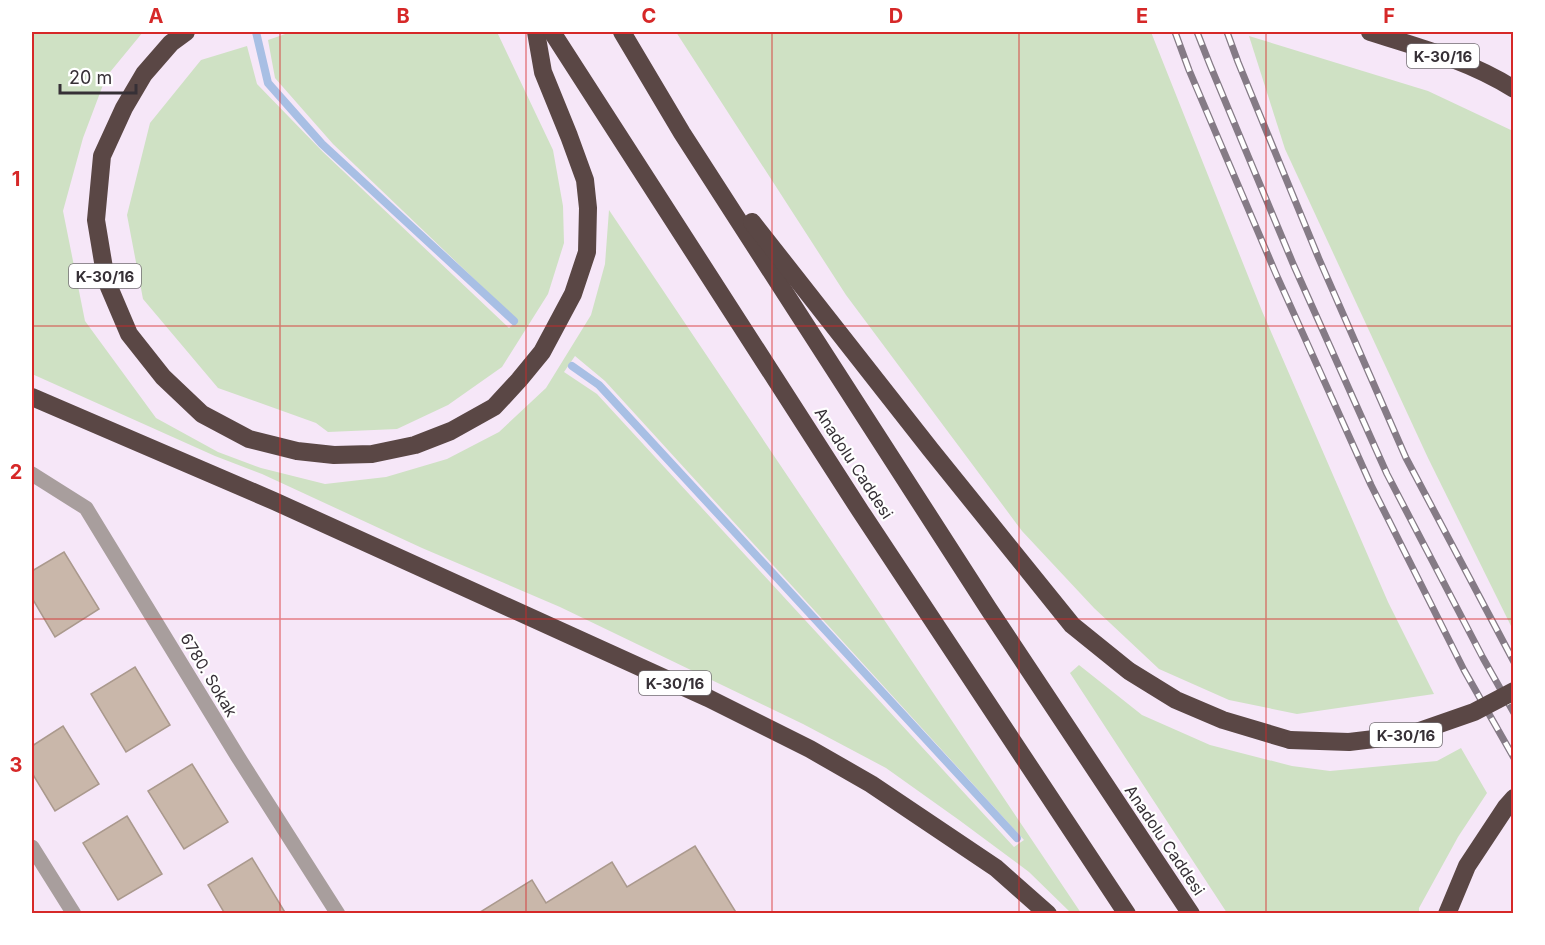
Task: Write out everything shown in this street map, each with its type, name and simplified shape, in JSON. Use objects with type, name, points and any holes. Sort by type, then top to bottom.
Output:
[{"type":"highway","name":"K-30/16","points":[[186,32],[171,43],[144,75],[124,108],[102,156],[96,220],[106,280],[129,334],[163,377],[202,414],[249,439],[297,451],[334,454],[372,454],[416,445],[451,431],[494,407],[542,352],[573,294],[586,252],[588,208],[585,180],[543,72],[536,32]]},
{"type":"highway","name":"Anadolu Caddesi","points":[[552,32],[861,512],[1127,914]]},
{"type":"highway","name":"Anadolu Caddesi","points":[[621,32],[682,133],[988,608],[1191,914]]},
{"type":"highway","name":"K-30/16","points":[[1370,32],[1458,62],[1514,89]]},
{"type":"highway","name":"K-30/16","points":[[682,133],[1072,625],[1129,671],[1176,700],[1223,720],[1290,740],[1349,742],[1408,735],[1474,712],[1514,691]]},
{"type":"highway","name":"K-30/16","points":[[32,397],[274,501],[708,698],[810,749],[871,784],[996,868],[1048,914]]},
{"type":"highway","points":[[1447,914],[1467,866],[1514,798]]},
{"type":"street","name":"6780. Sokak","points":[[32,474],[86,508],[238,757],[338,914]]},
{"type":"street","points":[[32,847],[74,914]]},
{"type":"green space","points":[[32,32],[143,32],[106,77],[83,138],[63,211],[85,321],[156,418],[218,452],[261,468],[325,484],[386,477],[447,459],[499,432],[546,388],[591,315],[605,264],[609,210],[1081,913],[1071,913],[1029,872],[886,768],[803,724],[560,607],[32,374]],"holes":[[[575,356],[605,381],[1024,840],[1014,847],[597,394],[564,372]]]},
{"type":"green space","points":[[291,32],[497,32],[553,150],[563,206],[564,243],[548,294],[502,367],[448,405],[397,429],[328,432],[316,423],[218,388],[143,299],[127,215],[150,123],[201,60],[247,46],[257,84],[323,152],[509,328],[517,320],[333,144],[275,78],[268,40]]},
{"type":"green space","points":[[676,32],[1151,32],[1262,311],[1388,602],[1434,694],[1297,714],[1229,700],[1159,669],[1094,608],[1022,531],[846,295]]},
{"type":"green space","points":[[1249,36],[1428,91],[1513,131],[1513,630],[1428,458],[1285,149]]},
{"type":"green space","points":[[1079,665],[1142,715],[1210,745],[1292,766],[1330,771],[1437,761],[1461,748],[1487,793],[1458,837],[1419,908],[1419,913],[1227,913],[1070,673]]},
{"type":"building","points":[[64,552],[99,609],[55,637],[32,598],[32,571]]},
{"type":"building","points":[[135,667],[170,725],[126,752],[91,694]]},
{"type":"building","points":[[63,726],[99,784],[55,811],[32,773],[32,746]]},
{"type":"building","points":[[192,764],[228,822],[184,849],[148,791]]},
{"type":"building","points":[[127,816],[162,874],[118,900],[83,843]]},
{"type":"building","points":[[695,846],[737,914],[477,914],[532,880],[546,903],[612,862],[627,887]]},
{"type":"building","points":[[252,858],[286,914],[225,914],[208,885]]},
{"type":"waterway","points":[[256,32],[268,83],[322,144],[514,321]]},
{"type":"waterway","points":[[572,366],[599,385],[1017,838]]},
{"type":"railway","points":[[1175,32],[1276,274],[1371,485],[1464,670],[1514,758]]},
{"type":"railway","points":[[1197,32],[1294,266],[1387,474],[1514,713]]},
{"type":"railway","points":[[1227,32],[1319,259],[1406,458],[1514,662]]}]
